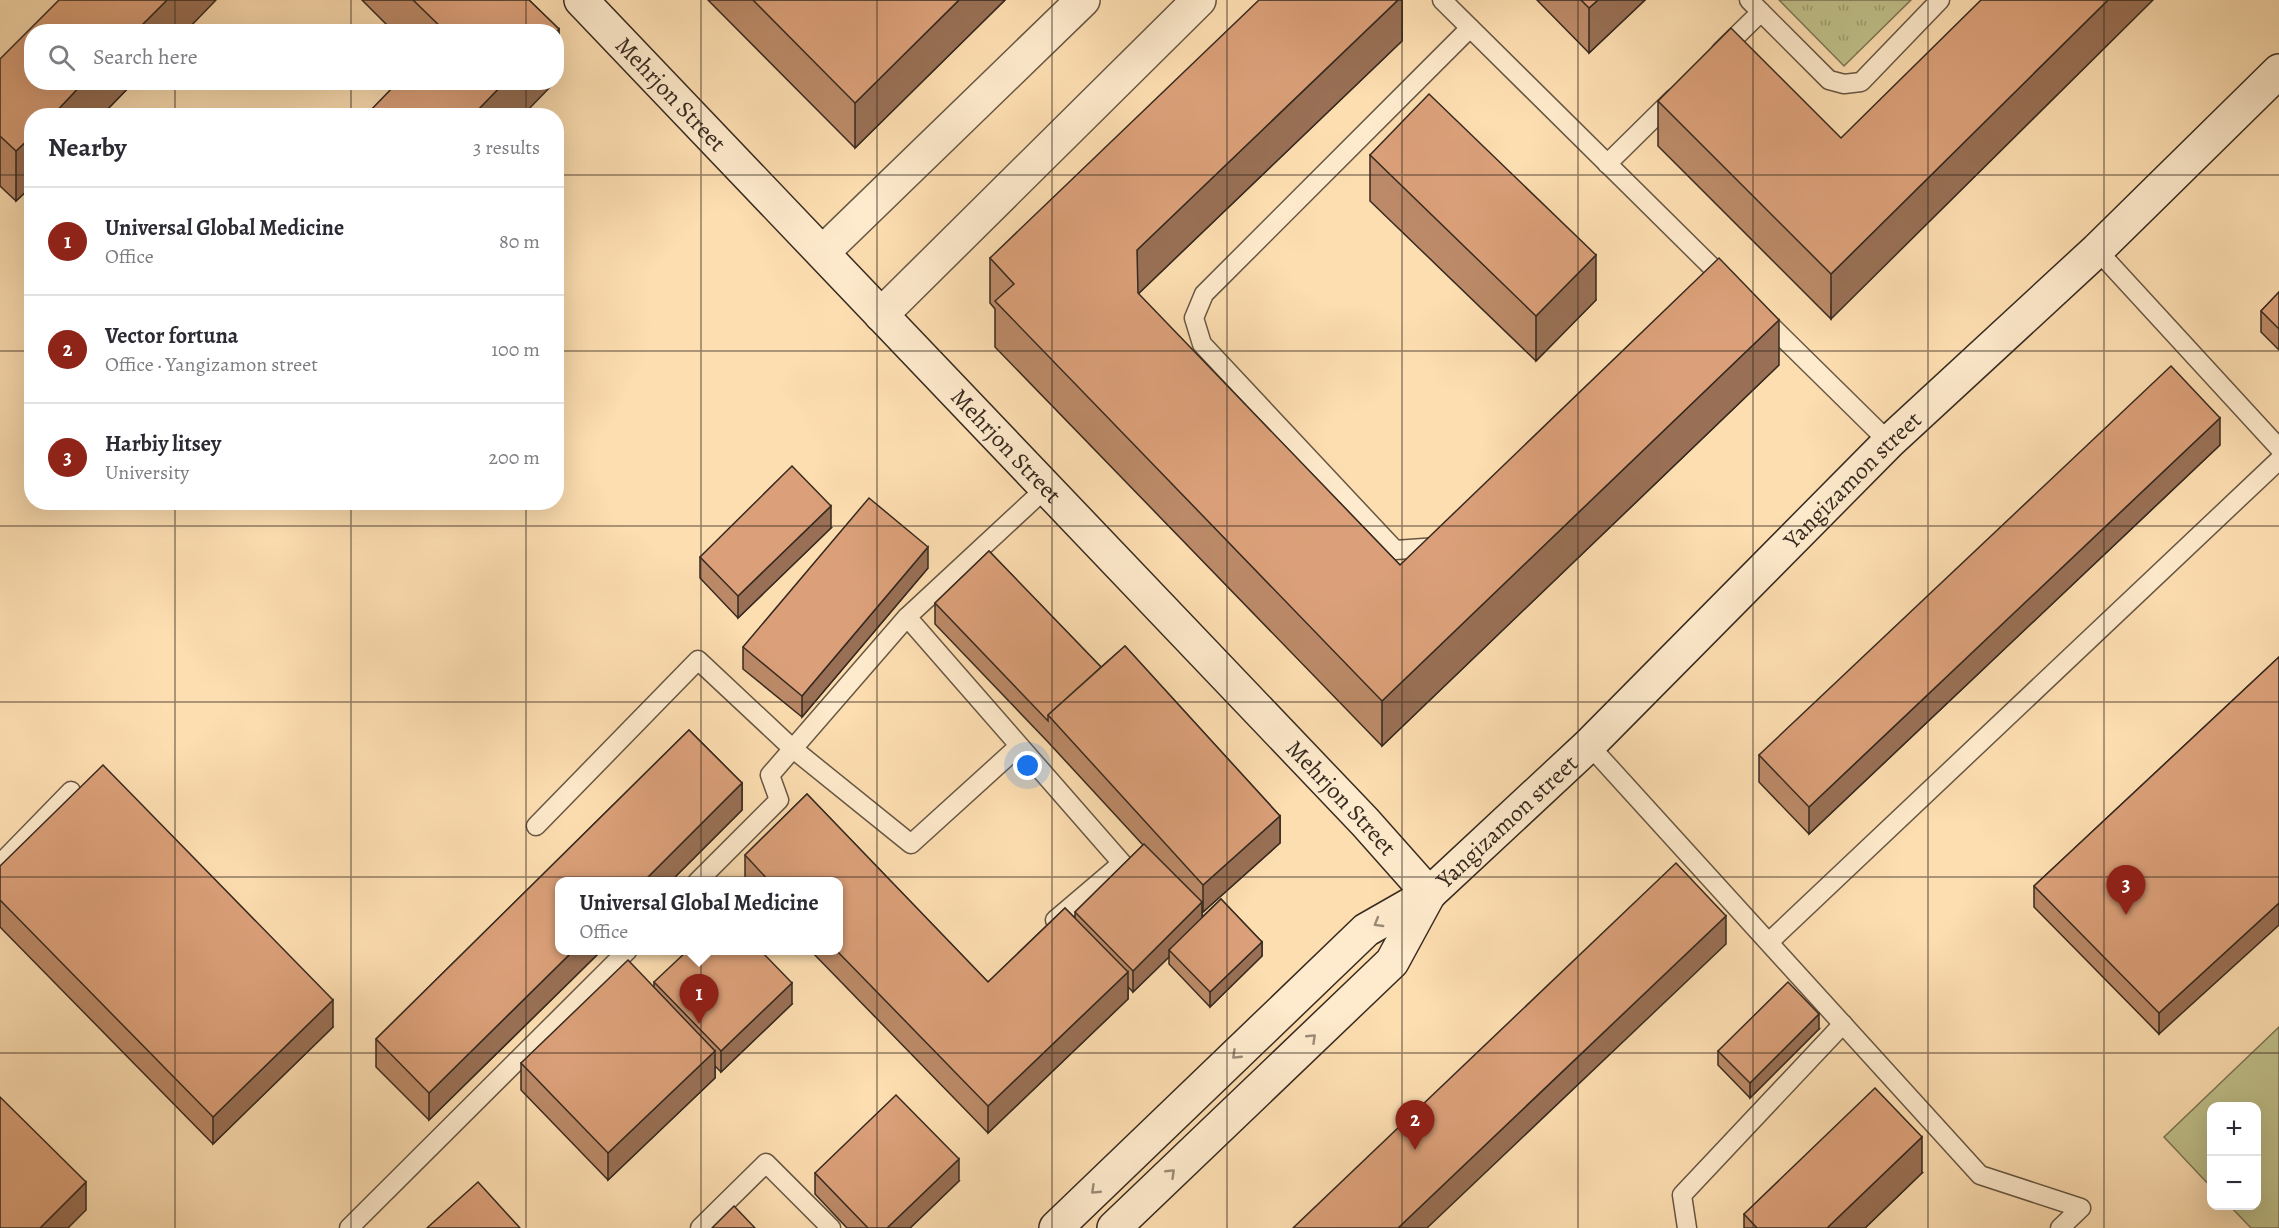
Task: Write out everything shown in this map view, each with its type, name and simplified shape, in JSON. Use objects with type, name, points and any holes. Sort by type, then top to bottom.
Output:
[{"type":"main road","name":"Mehrjon Street","points":[[581,0],[1365,822],[1429,894]]},
{"type":"main road","points":[[823,252],[1083,0]]},
{"type":"main road","points":[[881,315],[1199,0]]},
{"type":"main road","name":"Yangizamon street","points":[[1056,1228],[1366,930],[1429,894],[1589,745],[1888,442],[2097,250],[2279,71]]},
{"type":"main road","name":"Yangizamon street","points":[[1114,1228],[1392,962],[1429,894]]},
{"type":"lane","points":[[1442,0],[1607,164],[1710,273],[1738,293]]},
{"type":"lane","points":[[1712,60],[1755,6],[1829,81],[1844,84],[1861,82],[1940,0]]},
{"type":"lane","points":[[1447,539],[1439,547],[1395,550],[1202,344],[1194,318],[1204,294],[1470,28]]},
{"type":"lane","points":[[1607,164],[1688,84]]},
{"type":"lane","points":[[2097,250],[2279,448]]},
{"type":"lane","points":[[1754,308],[1888,442]]},
{"type":"lane","points":[[1769,942],[2279,460]]},
{"type":"lane","points":[[702,877],[779,800],[770,775],[907,617],[1046,488]]},
{"type":"lane","points":[[907,617],[1122,863],[1055,920]]},
{"type":"lane","points":[[536,826],[698,660],[792,748],[911,844],[1019,746]]},
{"type":"lane","points":[[1589,745],[1980,1174],[2081,1208],[2060,1228]]},
{"type":"lane","points":[[0,864],[71,791]]},
{"type":"lane","points":[[349,1228],[624,955]]},
{"type":"lane","points":[[1687,1228],[1682,1196],[1844,1024]]},
{"type":"lane","points":[[700,1228],[766,1163],[831,1228]]},
{"type":"green space","points":[[1779,0],[1911,0],[1844,66]]},
{"type":"green space","points":[[2279,1027],[2279,1228],[2251,1228],[2234,1210],[2261,1210],[2261,1102],[2207,1102],[2207,1183],[2164,1137]]},
{"type":"building","points":[[59,0],[167,0],[143,24],[35,24]]},
{"type":"building","points":[[413,0],[529,0],[554,24],[438,24]]},
{"type":"building","points":[[753,0],[959,0],[855,103]]},
{"type":"building","points":[[1259,0],[1398,0],[1137,250],[1138,293],[1400,565],[1719,258],[1779,320],[1382,701],[995,301],[1014,284],[990,258]]},
{"type":"building","points":[[1581,0],[1598,0],[1589,8]]},
{"type":"building","points":[[1981,0],[2108,0],[1831,274],[1658,101],[1731,28],[1841,138]]},
{"type":"building","points":[[24,35],[24,90],[76,90],[60,108],[24,108],[24,144],[16,151],[0,136],[0,59]]},
{"type":"building","points":[[390,90],[497,90],[480,108],[373,108]]},
{"type":"building","points":[[1429,94],[1596,255],[1536,316],[1370,155]]},
{"type":"building","points":[[2279,292],[2279,329],[2261,311]]},
{"type":"building","points":[[2171,366],[2220,418],[1809,807],[1759,755]]},
{"type":"building","points":[[792,466],[831,506],[738,596],[700,557]]},
{"type":"building","points":[[869,498],[928,547],[802,696],[743,647]]},
{"type":"building","points":[[989,551],[1101,667],[1048,715],[1048,721],[935,603]]},
{"type":"building","points":[[1125,646],[1280,816],[1203,885],[1048,715]]},
{"type":"building","points":[[2279,657],[2279,903],[2159,1013],[2034,886]]},
{"type":"building","points":[[689,730],[742,783],[648,877],[555,877],[555,955],[569,955],[429,1093],[376,1039]]},
{"type":"building","points":[[103,765],[333,1000],[213,1117],[0,900],[0,866]]},
{"type":"building","points":[[807,794],[988,982],[1065,908],[1128,972],[988,1106],[841,955],[843,955],[843,877],[765,877],[745,855]]},
{"type":"building","points":[[1144,844],[1202,902],[1133,971],[1075,912]]},
{"type":"building","points":[[1676,863],[1726,916],[1398,1228],[1293,1228]]},
{"type":"building","points":[[1221,899],[1262,942],[1210,992],[1169,950]]},
{"type":"building","points":[[683,955],[765,955],[792,983],[721,1051],[654,982]]},
{"type":"building","points":[[628,960],[715,1051],[608,1153],[521,1063]]},
{"type":"building","points":[[1788,982],[1819,1014],[1750,1083],[1718,1051]]},
{"type":"building","points":[[1875,1088],[1922,1137],[1827,1228],[1757,1228],[1744,1214]]},
{"type":"building","points":[[896,1095],[959,1159],[887,1228],[868,1228],[815,1173]]},
{"type":"building","points":[[0,1097],[86,1182],[40,1228],[0,1228]]},
{"type":"building","points":[[478,1182],[520,1228],[427,1228]]},
{"type":"building","points":[[734,1206],[755,1228],[712,1228]]},
{"type":"place","name":"Harbiy litsey","points":[[2126,915]]},
{"type":"place","name":"Universal Global Medicine","points":[[699,1024]]},
{"type":"place","name":"Vector fortuna","points":[[1415,1150]]}]
